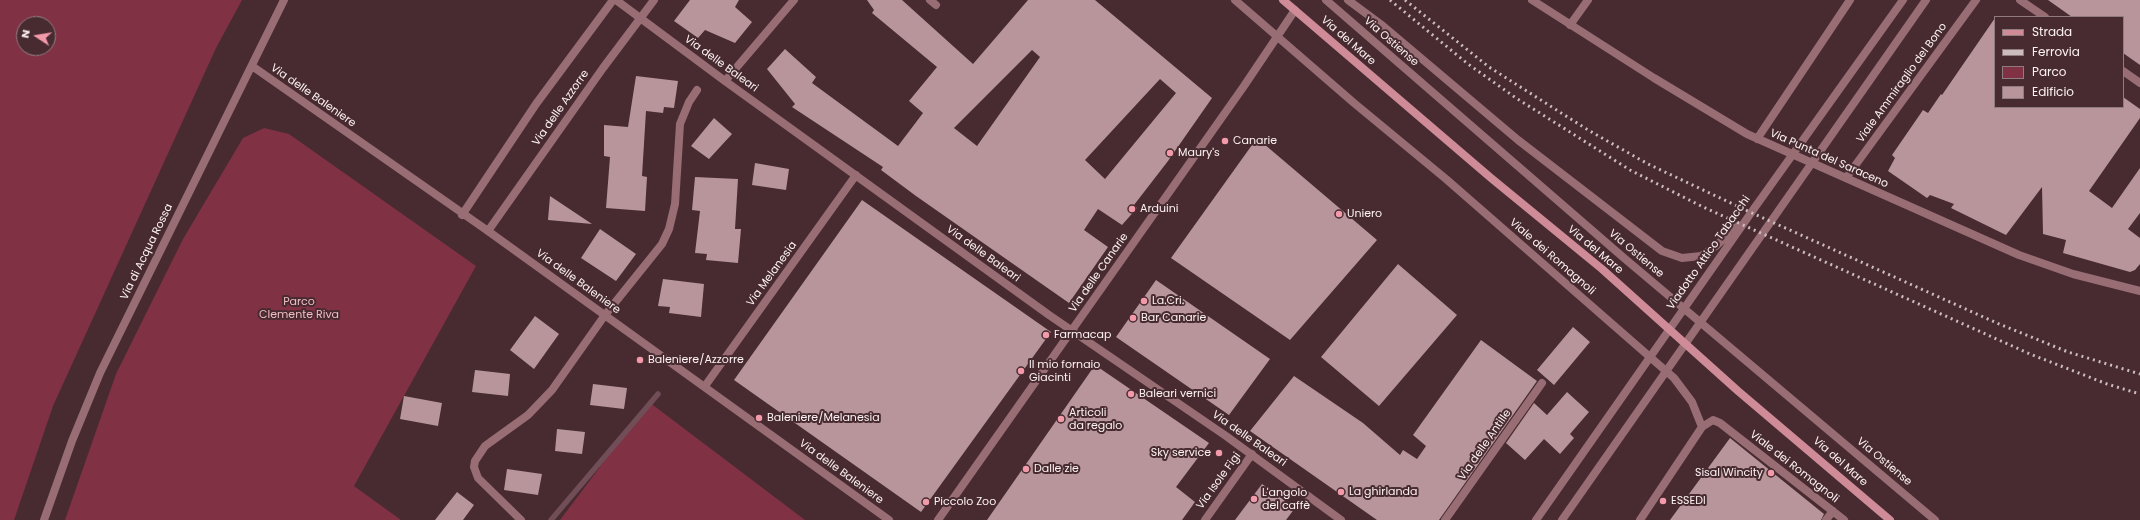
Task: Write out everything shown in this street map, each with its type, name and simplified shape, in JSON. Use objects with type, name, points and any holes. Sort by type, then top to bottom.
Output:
[{"type":"main road","name":"Via del Mare","points":[[1283,0],[1491,178],[1602,269],[1738,391],[1890,520]]},
{"type":"street","name":"Via di Acqua Rossa","points":[[44,520],[69,447],[100,373],[284,0]]},
{"type":"street","name":"Via delle Azzorre","points":[[462,215],[536,104],[613,0]]},
{"type":"street","name":"Via delle Baleari","points":[[616,0],[725,81],[1072,331],[1252,454],[1341,520]]},
{"type":"street","name":"Via delle Azzorre","points":[[488,231],[654,0]]},
{"type":"street","points":[[725,81],[794,0]]},
{"type":"street","name":"Viale dei Romagnoli","points":[[1235,0],[1277,38],[1446,179],[1674,378],[1692,402],[1702,427],[1713,420],[1720,423],[1844,520]]},
{"type":"street","name":"Via Ostiense","points":[[1326,0],[1618,253],[1935,520]]},
{"type":"street","points":[[1348,0],[1383,26],[1518,140],[1662,251],[1672,256],[1689,259],[1706,253],[1720,243],[1753,210]]},
{"type":"street","name":"Via Punta del Saraceno","points":[[1532,0],[1728,124],[1757,139],[1953,227],[2031,260],[2073,274],[2140,291]]},
{"type":"street","points":[[1570,25],[1588,0]]},
{"type":"street","points":[[1757,139],[1850,0]]},
{"type":"street","name":"Viadotto Attico Tabacchi","points":[[1536,520],[1753,210],[1903,0]]},
{"type":"street","points":[[1562,520],[1926,0]]},
{"type":"street","name":"Viale Ammiraglio del Bono","points":[[1846,178],[1976,0]]},
{"type":"street","points":[[2020,0],[2044,16]]},
{"type":"street","points":[[1277,38],[1295,10]]},
{"type":"street","name":"Via delle Canarie","points":[[938,520],[1277,38]]},
{"type":"street","name":"Via delle Baleniere","points":[[252,66],[462,215],[488,231],[889,520]]},
{"type":"street","points":[[2124,72],[2140,83]]},
{"type":"street","points":[[521,520],[478,478],[474,467],[476,461],[485,446],[520,421],[544,399],[605,315],[656,252],[666,236],[675,204],[680,124],[689,102],[697,90]]},
{"type":"street","name":"Via Melanesia","points":[[705,386],[856,175]]},
{"type":"street","name":"Via delle Antille","points":[[1445,520],[1542,383]]},
{"type":"street","points":[[1640,520],[1702,427]]},
{"type":"street","name":"Via Isole Figi","points":[[1204,520],[1252,454]]},
{"type":"street","points":[[1826,520],[1832,511]]},
{"type":"green space","points":[[0,0],[242,0],[216,48],[53,406],[14,520],[0,520]]},
{"type":"green space","name":"Parco Clemente Riva","points":[[264,128],[289,134],[476,266],[354,486],[401,520],[65,520],[116,374],[183,239],[243,138]]},
{"type":"green space","points":[[649,402],[805,520],[560,520]]},
{"type":"building","points":[[690,0],[739,0],[735,7],[752,22],[735,43],[705,30],[698,38],[674,21]]},
{"type":"building","points":[[867,0],[902,0],[973,64],[1028,0],[1095,0],[1212,98],[1168,161],[1134,205],[1137,208],[1122,225],[1098,209],[1084,230],[1108,247],[1069,303],[916,196],[881,170],[883,167],[792,107],[795,104],[767,69],[785,49],[816,77],[812,83],[898,146],[923,113],[909,101],[937,67],[872,13],[874,10]],"holes":[[[1032,50],[1040,57],[977,146],[954,128]],[[1160,79],[1176,93],[1105,179],[1085,160]]]},
{"type":"building","points":[[2048,0],[2140,0],[2140,65],[2124,54],[2124,16],[2071,16]]},
{"type":"building","points":[[1994,19],[1994,108],[2124,108],[2124,98],[2140,109],[2140,118],[2089,191],[2112,208],[2140,168],[2140,213],[2128,229],[2140,238],[2140,264],[2135,270],[2130,272],[2063,253],[2066,240],[2043,234],[2042,187],[2006,235],[1951,208],[1954,204],[1930,195],[1927,198],[1888,171],[1895,158],[1892,155],[1923,110],[1928,113],[1941,94],[1942,95]]},
{"type":"building","points":[[636,76],[678,81],[674,108],[664,107],[663,113],[646,111],[642,176],[647,177],[645,211],[606,208],[610,157],[604,156],[604,125],[628,127]]},
{"type":"building","points":[[714,118],[732,134],[709,159],[691,146]]},
{"type":"building","points":[[1257,138],[1377,240],[1290,340],[1171,258]]},
{"type":"building","points":[[755,163],[789,169],[786,190],[752,185]]},
{"type":"building","points":[[695,177],[738,179],[735,229],[741,229],[738,263],[706,260],[707,254],[695,253],[700,211],[692,210]]},
{"type":"building","points":[[550,196],[592,224],[548,220]]},
{"type":"building","points":[[862,200],[1051,332],[921,512],[734,380]]},
{"type":"building","points":[[600,229],[636,254],[616,281],[581,258]]},
{"type":"building","points":[[1398,264],[1457,315],[1379,406],[1321,357]]},
{"type":"building","points":[[663,279],[704,284],[701,317],[669,313],[670,307],[658,306]]},
{"type":"building","points":[[1156,280],[1270,359],[1229,415],[1116,337]]},
{"type":"building","points":[[535,316],[559,334],[534,369],[510,350]]},
{"type":"building","points":[[1573,327],[1590,342],[1554,385],[1537,370]]},
{"type":"building","points":[[1481,340],[1537,381],[1439,520],[1377,520],[1250,431],[1294,376],[1363,423],[1400,455],[1403,450],[1417,459],[1426,446],[1413,435]]},
{"type":"building","points":[[1095,365],[1209,443],[1176,487],[1195,502],[1182,520],[987,520]]},
{"type":"building","points":[[475,370],[510,374],[508,396],[472,392]]},
{"type":"building","points":[[593,384],[627,388],[624,409],[590,405]]},
{"type":"building","points":[[1567,392],[1589,412],[1570,434],[1574,438],[1560,454],[1544,439],[1525,460],[1506,443],[1534,403],[1547,415]]},
{"type":"building","points":[[404,396],[442,403],[438,426],[400,419]]},
{"type":"building","points":[[557,429],[585,432],[582,454],[555,451]]},
{"type":"building","points":[[1730,438],[1824,514],[1821,520],[1670,520]]},
{"type":"building","points":[[507,469],[542,474],[538,495],[504,490]]},
{"type":"building","points":[[1262,484],[1295,508],[1286,520],[1235,520]]},
{"type":"building","points":[[457,492],[474,505],[463,520],[435,520]]},
{"type":"waterway","points":[[551,520],[658,394]]},
{"type":"railway","points":[[1390,0],[1468,64],[1516,98],[1630,170],[1703,207],[2030,354],[2107,384],[2140,394]]},
{"type":"railway","points":[[1405,0],[1489,67],[1588,130],[1648,164],[1752,213],[1999,324],[2068,352],[2140,374]]},
{"type":"place","name":"Canarie","points":[[1225,141]]},
{"type":"place","name":"Maury's","points":[[1170,153]]},
{"type":"place","name":"Arduini","points":[[1132,209]]},
{"type":"place","name":"Uniero","points":[[1339,214]]},
{"type":"place","name":"La.Cri.","points":[[1144,301]]},
{"type":"place","name":"Bar Canarie","points":[[1133,318]]},
{"type":"place","name":"Farmacap","points":[[1046,335]]},
{"type":"place","name":"Baleniere/Azzorre","points":[[640,360]]},
{"type":"place","name":"Il mio fornaio Giacinti","points":[[1021,371]]},
{"type":"place","name":"Baleari vernici","points":[[1131,394]]},
{"type":"place","name":"Baleniere/Melanesia","points":[[759,418]]},
{"type":"place","name":"Articoli da regalo","points":[[1061,419]]},
{"type":"place","name":"Sky service","points":[[1219,453]]},
{"type":"place","name":"Dalle zie","points":[[1026,469]]},
{"type":"place","name":"Sisal Wincity","points":[[1771,473]]},
{"type":"place","name":"La ghirlanda","points":[[1341,492]]},
{"type":"place","name":"L'angolo del caffè","points":[[1254,499]]},
{"type":"place","name":"ESSEDI","points":[[1663,501]]},
{"type":"place","name":"Piccolo Zoo","points":[[926,502]]}]
